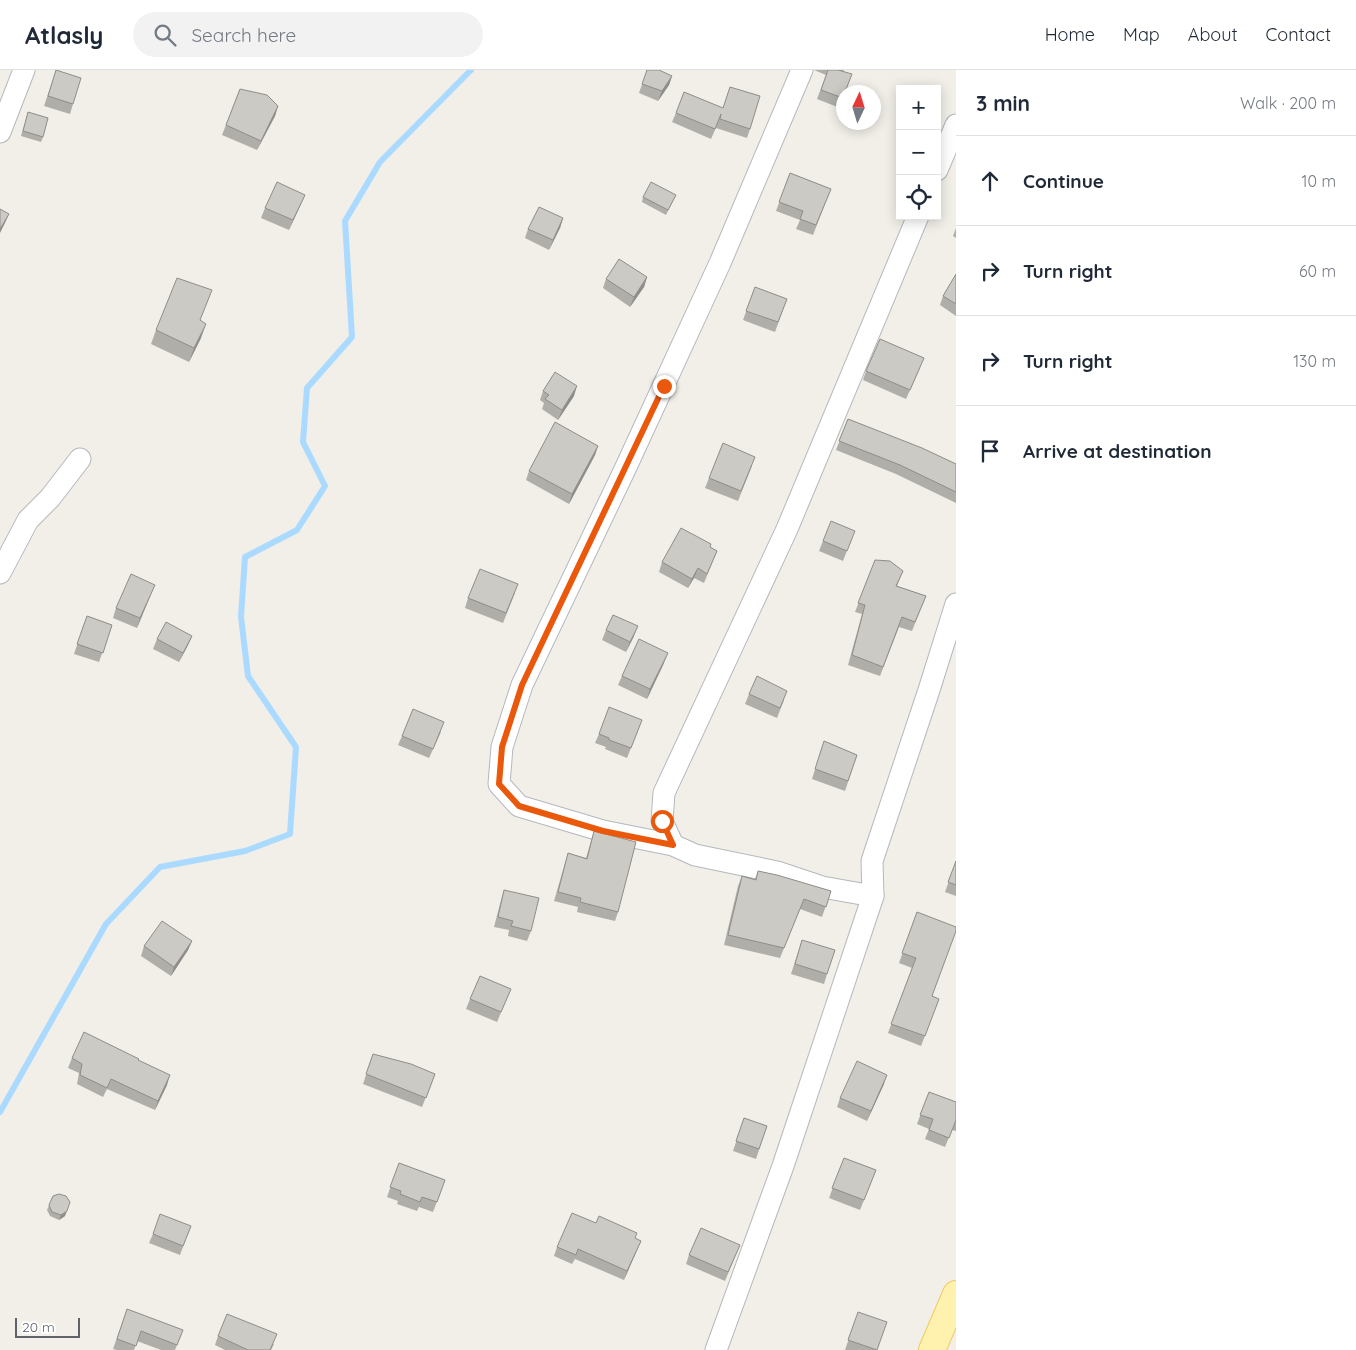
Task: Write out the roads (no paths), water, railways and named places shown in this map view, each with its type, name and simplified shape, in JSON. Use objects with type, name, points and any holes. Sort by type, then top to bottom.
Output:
[{"type":"main road","points":[[932,1350],[956,1294]]},
{"type":"street","points":[[0,132],[24,70]]},
{"type":"street","points":[[802,70],[720,263],[660,395],[522,685],[502,747],[499,784],[519,806],[603,831],[673,845],[695,855],[721,862],[777,872],[822,887],[873,896]]},
{"type":"street","points":[[941,161],[956,125]]},
{"type":"street","points":[[673,845],[662,821],[664,793],[787,529],[916,220]]},
{"type":"street","points":[[0,573],[28,520],[50,498],[80,459]]},
{"type":"street","points":[[716,1350],[783,1166],[873,896],[872,861],[956,604]]},
{"type":"waterway","points":[[0,1112],[106,924],[160,867],[245,851],[290,834],[296,747],[248,676],[241,617],[245,557],[297,530],[325,486],[303,442],[307,388],[352,337],[345,221],[380,162],[471,70]]}]
